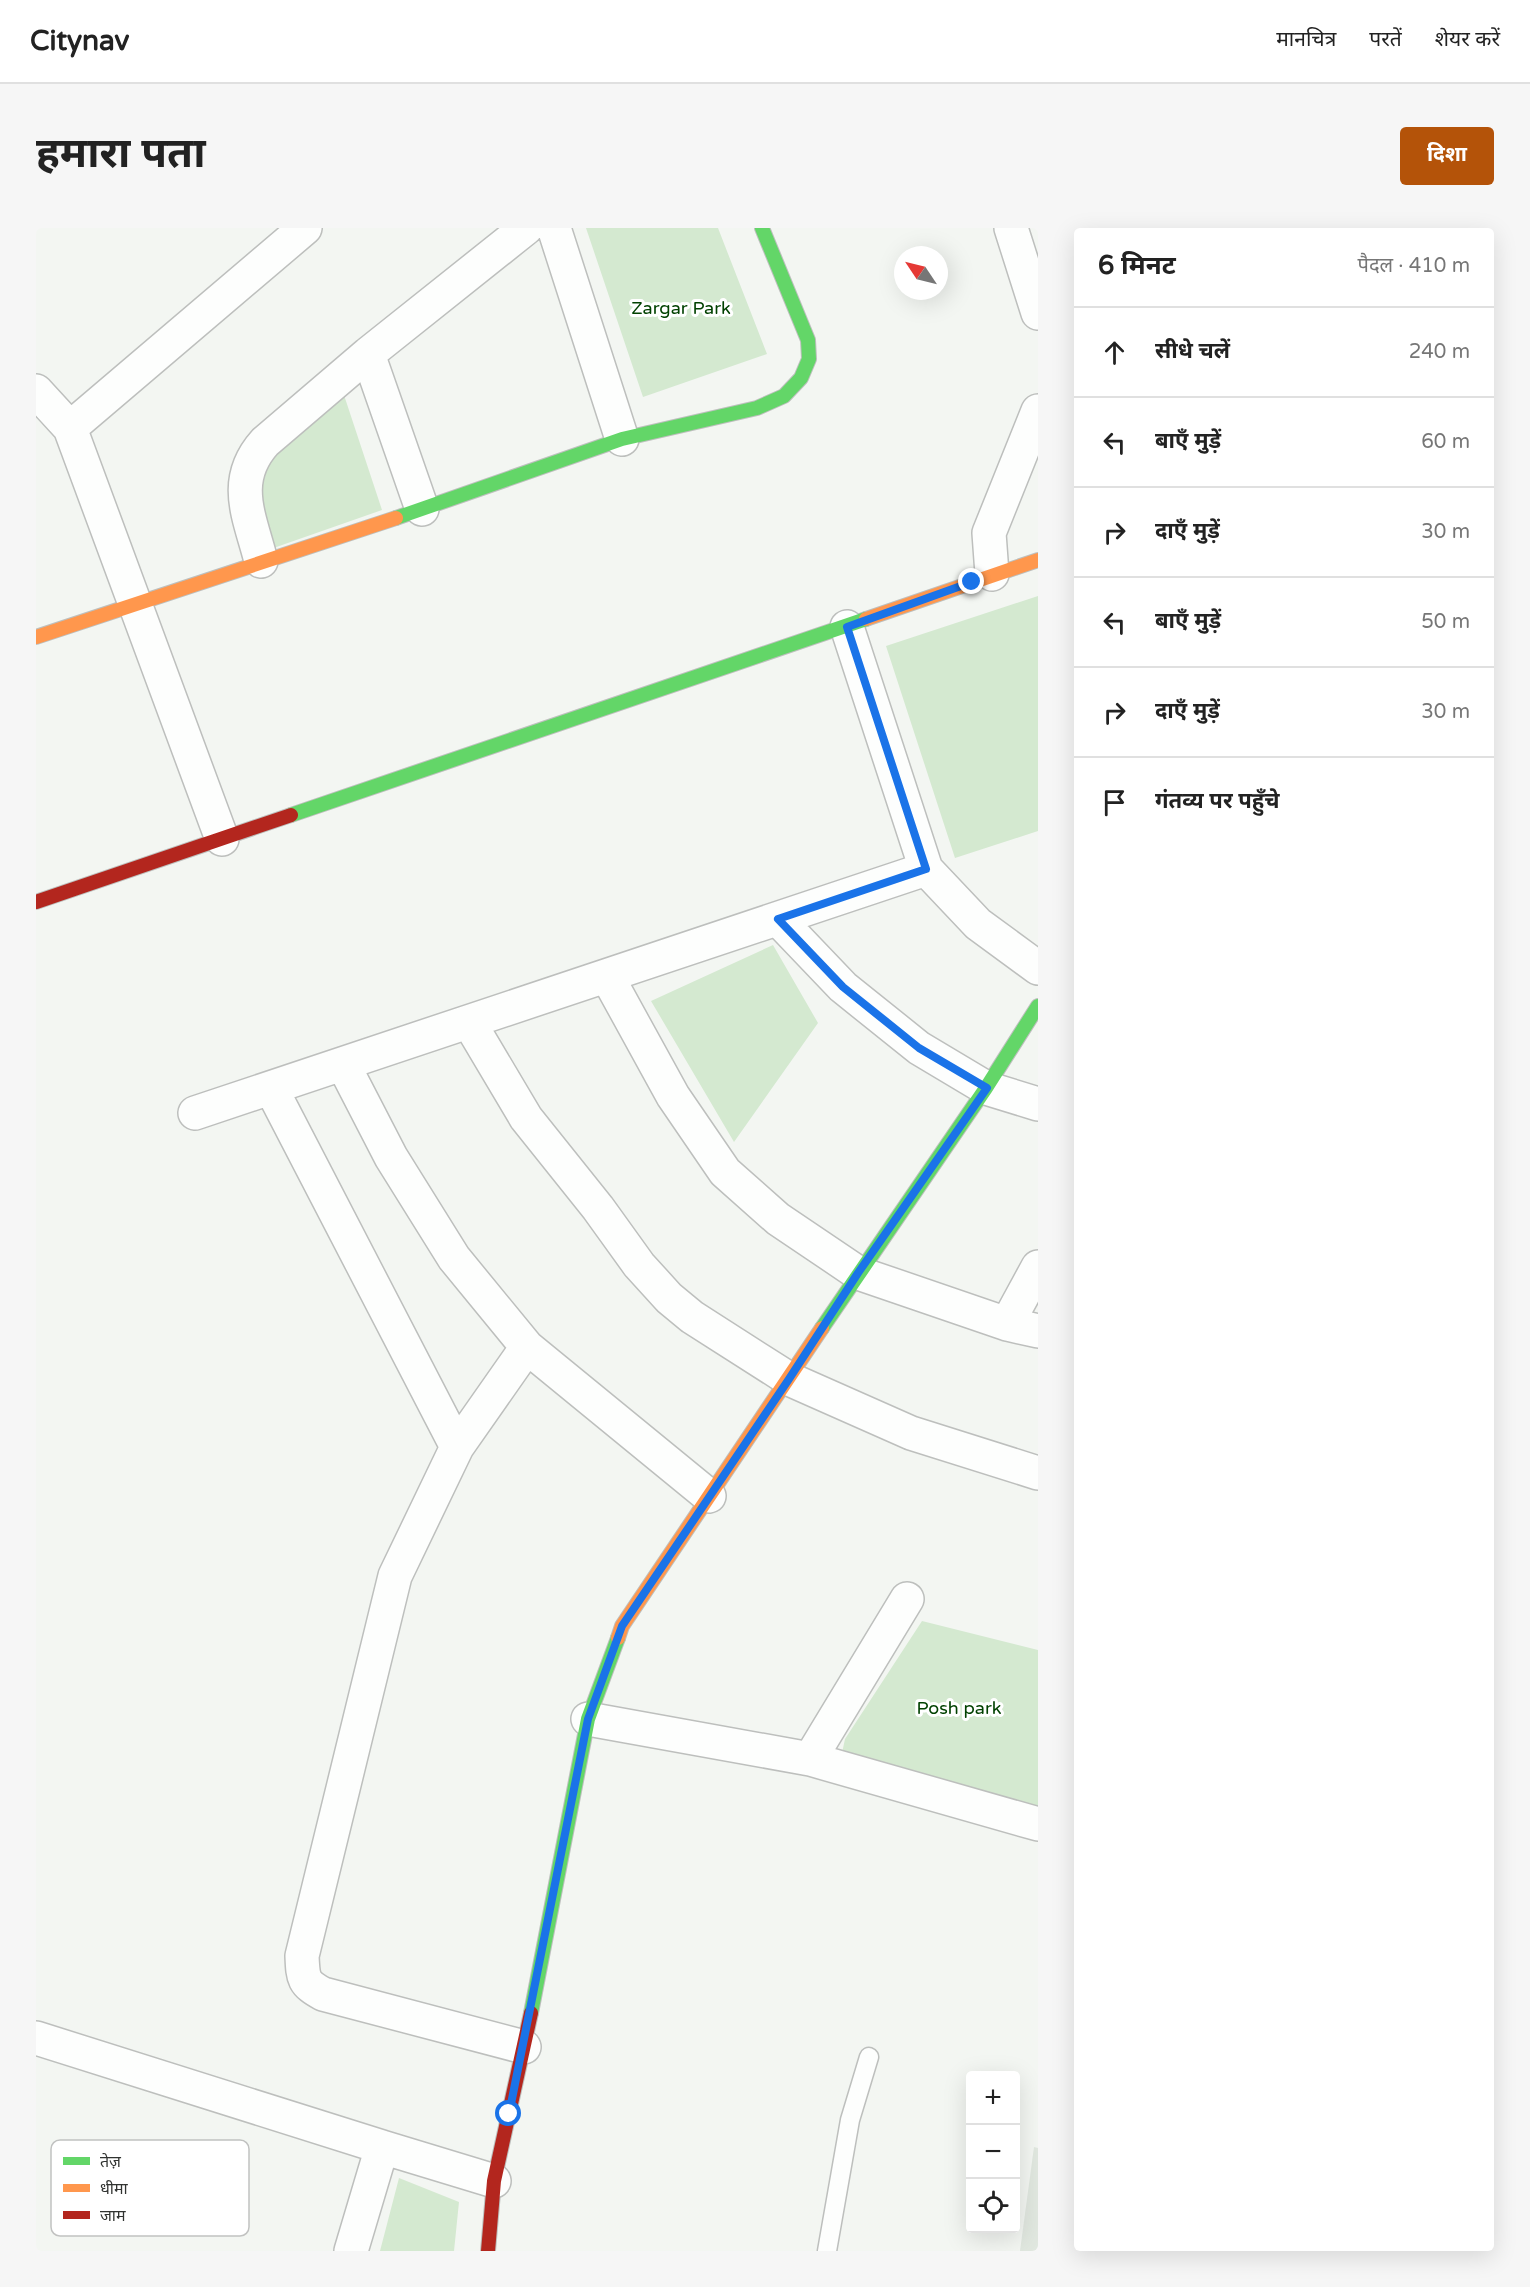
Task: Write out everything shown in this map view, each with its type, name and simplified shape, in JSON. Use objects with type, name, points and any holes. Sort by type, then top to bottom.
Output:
[{"type":"street","points":[[70,428],[304,228]]},
{"type":"street","points":[[261,561],[244,492],[249,463],[265,442],[368,354],[526,228]]},
{"type":"street","points":[[554,228],[622,439]]},
{"type":"street","points":[[36,637],[422,509],[622,439],[757,408],[784,396],[801,378],[809,359],[808,340],[762,228]]},
{"type":"street","points":[[1011,228],[1038,313]]},
{"type":"street","points":[[368,354],[422,509]]},
{"type":"street","points":[[36,391],[70,428],[222,839]]},
{"type":"street","points":[[992,574],[989,533],[1038,411]]},
{"type":"street","points":[[36,902],[1038,560]]},
{"type":"street","points":[[847,627],[926,869],[978,924],[1038,968]]},
{"type":"street","points":[[195,1113],[926,869]]},
{"type":"street","points":[[778,919],[843,987],[919,1048],[987,1088],[1038,1104]]},
{"type":"street","points":[[607,976],[673,1096],[725,1172],[778,1219],[858,1273],[1023,1327],[1038,1267]]},
{"type":"street","points":[[488,2251],[494,2181],[524,2047],[588,1719],[622,1626],[858,1273],[987,1088],[1038,1006]]},
{"type":"street","points":[[469,1022],[526,1118],[646,1273],[669,1298],[692,1317],[789,1379],[911,1433],[1038,1473]]},
{"type":"street","points":[[343,1064],[391,1157],[454,1258],[526,1347],[709,1496]]},
{"type":"street","points":[[271,1088],[457,1447]]},
{"type":"street","points":[[524,2047],[340,2000],[309,1987],[303,1975],[302,1956],[395,1576],[457,1447],[526,1347]]},
{"type":"street","points":[[810,1759],[907,1599]]},
{"type":"street","points":[[588,1719],[810,1759],[1038,1824]]},
{"type":"street","points":[[36,2038],[494,2181]]},
{"type":"street","points":[[351,2251],[382,2147]]},
{"type":"lane","points":[[827,2251],[850,2120],[869,2057]]},
{"type":"shaded area","points":[[1034,2147],[1038,2148],[1038,2251],[1020,2251]]},
{"type":"green space","name":"Zargar Park","points":[[586,228],[718,228],[767,354],[643,397]]},
{"type":"green space","points":[[342,389],[382,510],[265,551],[255,470]]},
{"type":"green space","points":[[1038,596],[1038,831],[955,858],[886,646]]},
{"type":"green space","points":[[773,945],[818,1023],[734,1142],[651,1001]]},
{"type":"green space","name":"Posh park","points":[[922,1621],[1038,1650],[1038,1807],[842,1753],[845,1739]]},
{"type":"green space","points":[[399,2178],[459,2202],[454,2251],[380,2251]]},
{"type":"traffic: fast","points":[[396,518],[622,439],[757,408],[784,396],[801,378],[809,359],[808,340],[762,228]]},
{"type":"traffic: fast","points":[[291,815],[866,619]]},
{"type":"traffic: fast","points":[[822,1328],[986,1088],[1038,1006]]},
{"type":"traffic: fast","points":[[531,2013],[588,1719],[618,1638]]},
{"type":"traffic: slow","points":[[36,637],[396,518]]},
{"type":"traffic: slow","points":[[866,619],[1038,560]]},
{"type":"traffic: slow","points":[[618,1638],[622,1626],[822,1328]]},
{"type":"traffic: jam","points":[[36,902],[291,815]]},
{"type":"traffic: jam","points":[[488,2251],[494,2181],[531,2013]]},
{"type":"route","points":[[509,2114],[588,1719],[622,1626],[858,1273],[987,1088],[919,1048],[843,987],[778,919],[926,869],[847,627],[972,582]]}]
